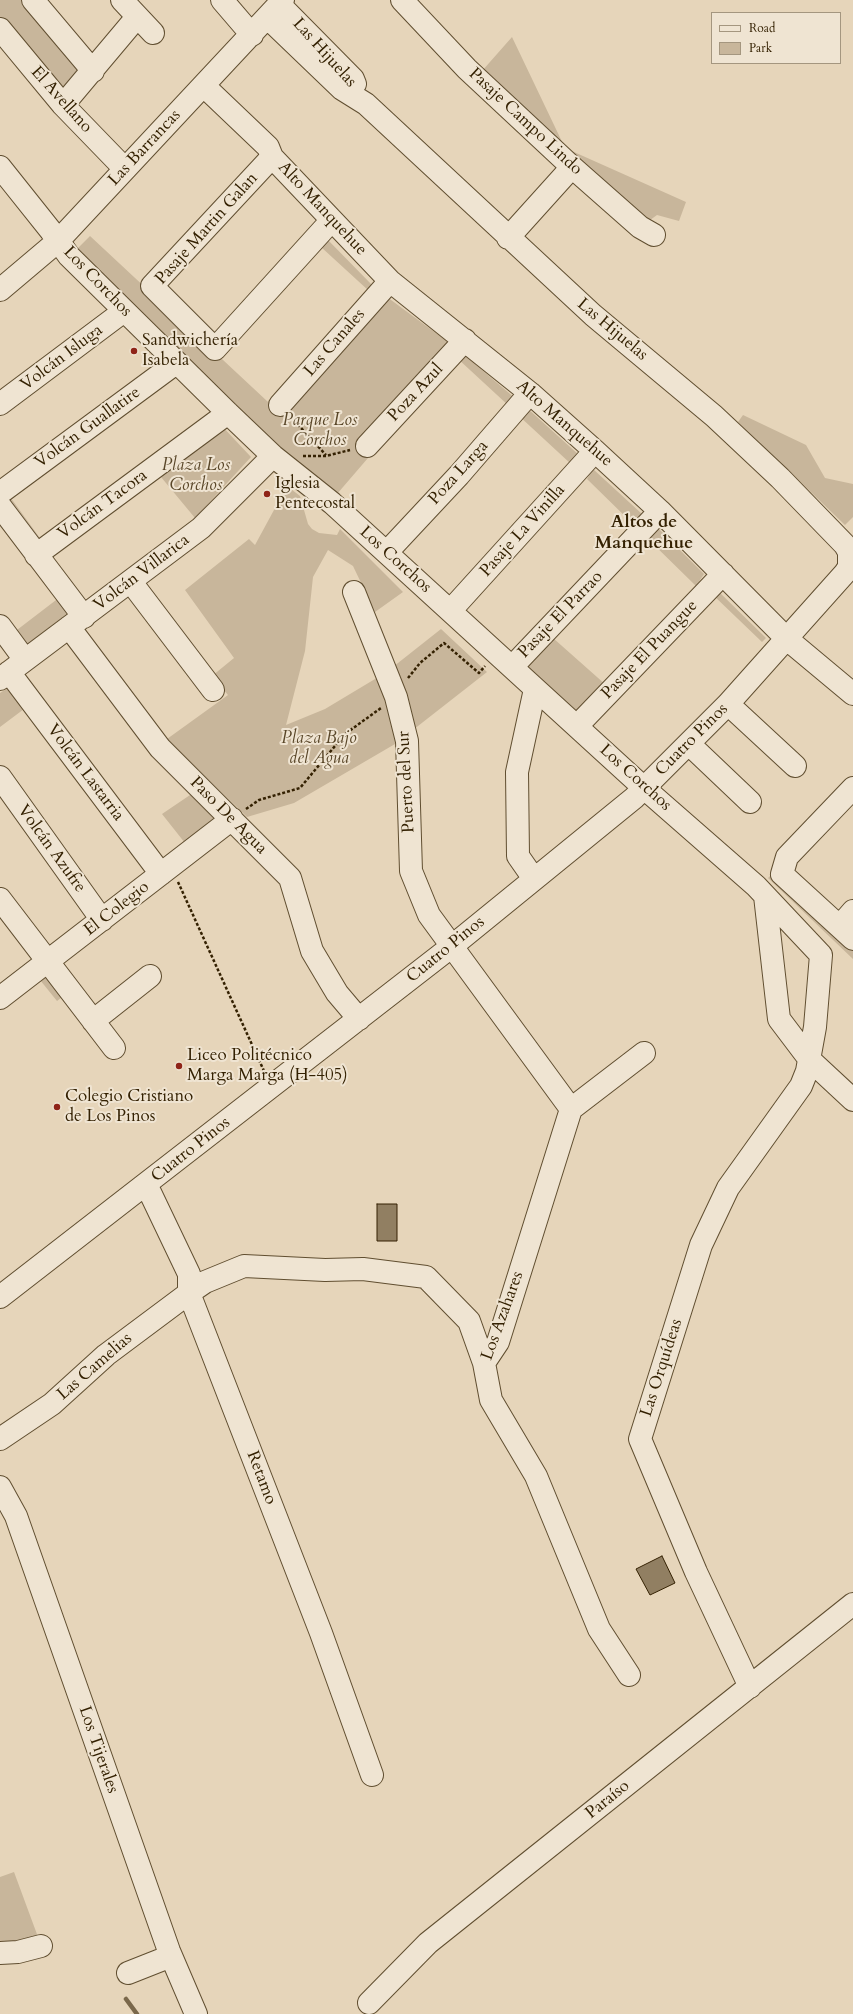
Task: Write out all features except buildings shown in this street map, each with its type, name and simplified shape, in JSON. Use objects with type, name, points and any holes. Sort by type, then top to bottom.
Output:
[{"type":"street","points":[[33,0],[93,71]]},
{"type":"street","points":[[122,0],[153,33]]},
{"type":"street","points":[[222,0],[252,35]]},
{"type":"street","name":"Pasaje Campo Lindo","points":[[402,0],[467,69],[572,167],[640,227],[654,235]]},
{"type":"street","name":"Las Barrancas","points":[[0,290],[58,241],[252,35],[276,7]]},
{"type":"street","name":"Las Hijuelas","points":[[276,7],[342,89],[366,104],[508,238],[593,315],[714,416],[780,478],[845,545],[852,561]]},
{"type":"street","points":[[64,105],[137,17]]},
{"type":"street","name":"El Avellano","points":[[0,29],[64,105],[125,169]]},
{"type":"street","name":"Alto Manquehue","points":[[200,89],[268,147],[272,157],[331,221],[390,281],[530,393],[660,511],[787,639],[853,694]]},
{"type":"street","name":"Pasaje Martin Galan","points":[[272,157],[152,286],[215,349],[331,221]]},
{"type":"street","name":"Los Corchos","points":[[0,167],[73,260],[228,413],[273,456],[332,503],[387,552],[644,788],[761,891],[821,955],[815,1027],[810,1060]]},
{"type":"street","points":[[508,238],[572,167]]},
{"type":"street","name":"Las Canales","points":[[280,405],[390,281]]},
{"type":"street","name":"Volcán Isluga","points":[[0,404],[124,311]]},
{"type":"street","name":"Poza Azul","points":[[367,446],[465,340]]},
{"type":"street","name":"Volcán Guallatire","points":[[0,493],[176,363]]},
{"type":"street","name":"Poza Larga","points":[[387,552],[459,475],[530,393]]},
{"type":"street","name":"Volcán Tacora","points":[[36,555],[228,413]]},
{"type":"street","name":"Pasaje La Vinilla","points":[[451,610],[595,451]]},
{"type":"street","name":"Volcán Villarica","points":[[11,670],[131,582],[201,528],[273,456]]},
{"type":"street","name":"Paso De Agua","points":[[0,506],[36,555],[76,622],[160,748],[290,878],[312,951],[337,993],[359,1019]]},
{"type":"street","name":"Pasaje El Parrao","points":[[512,667],[660,511]]},
{"type":"street","name":"Cuatro Pinos","points":[[0,1297],[451,947],[644,788],[728,704],[845,573],[852,561]]},
{"type":"street","name":"Pasaje El Puangue","points":[[578,726],[723,574]]},
{"type":"street","points":[[131,582],[213,690]]},
{"type":"street","name":"Puerto del Sur","points":[[354,592],[396,697],[408,741],[411,871],[428,915],[451,947]]},
{"type":"street","name":"Volcán Lastarria","points":[[0,626],[11,670],[166,871]]},
{"type":"street","points":[[534,879],[518,856],[517,772],[535,689]]},
{"type":"street","points":[[728,704],[795,766]]},
{"type":"street","points":[[689,744],[750,802]]},
{"type":"street","name":"Volcán Azufre","points":[[0,777],[102,920]]},
{"type":"street","points":[[848,925],[782,874],[787,858],[853,788]]},
{"type":"street","name":"El Colegio","points":[[0,998],[232,819]]},
{"type":"street","points":[[761,891],[779,1019],[810,1060],[853,1100]]},
{"type":"street","points":[[0,898],[47,962],[114,1048]]},
{"type":"street","points":[[451,947],[571,1110],[644,1053]]},
{"type":"street","points":[[93,1021],[150,976]]},
{"type":"street","name":"Las Orquídeas","points":[[750,1687],[696,1572],[640,1439],[702,1245],[728,1188],[801,1086],[810,1060]]},
{"type":"street","name":"Los Azahares","points":[[571,1110],[498,1342],[484,1363],[491,1400],[536,1476],[599,1629],[630,1675]]},
{"type":"street","name":"Retamo","points":[[146,1184],[189,1274],[189,1293],[318,1626],[372,1776]]},
{"type":"street","name":"Las Camelias","points":[[0,1439],[52,1404],[106,1354],[189,1293],[205,1282],[244,1266],[325,1270],[363,1269],[426,1278],[469,1321],[484,1363]]},
{"type":"street","name":"Los Tijerales","points":[[0,1487],[16,1516],[171,1956],[196,2014]]},
{"type":"street","name":"Paraíso","points":[[369,2002],[428,1943],[853,1604]]},
{"type":"street","points":[[0,1953],[18,1952],[41,1946]]},
{"type":"street","points":[[128,1973],[171,1956]]},
{"type":"path","points":[[280,405],[326,456]]},
{"type":"path","points":[[273,456],[326,456],[367,446]]},
{"type":"path","points":[[232,819],[259,800],[300,788],[345,734],[396,697],[399,690],[420,663],[444,643],[479,673],[496,652]]},
{"type":"path","points":[[166,871],[271,1088]]},
{"type":"green space","points":[[0,0],[22,0],[83,77],[63,101],[0,24]]},
{"type":"green space","points":[[512,37],[565,148],[482,71]]},
{"type":"green space","points":[[565,148],[686,202],[679,221],[657,215],[646,223]]},
{"type":"green space","name":"Parque Los Corchos","points":[[90,236],[282,415],[387,297],[448,342],[355,447],[368,458],[337,494],[281,449],[77,249]]},
{"type":"green space","points":[[326,238],[372,285],[369,291],[321,247]]},
{"type":"green space","points":[[462,353],[516,399],[509,406],[457,358]]},
{"type":"green space","points":[[526,407],[579,455],[571,464],[518,415]]},
{"type":"green space","points":[[743,415],[806,445],[825,478],[853,484],[853,517],[845,525],[738,422]]},
{"type":"green space","name":"Plaza Los Corchos","points":[[220,424],[251,457],[195,518],[156,471]]},
{"type":"green space","points":[[593,469],[642,514],[634,525],[587,479]]},
{"type":"green space","name":"Plaza Bajo del Agua","points":[[287,486],[300,496],[308,524],[312,529],[319,533],[337,535],[340,529],[403,592],[375,612],[353,566],[328,550],[313,577],[305,651],[286,725],[325,709],[375,679],[441,629],[487,672],[395,744],[294,803],[247,817],[167,739],[228,695],[212,676],[234,658],[185,590],[249,539],[255,545]]},
{"type":"green space","points":[[8,494],[42,541],[37,544],[3,498]]},
{"type":"green space","points":[[657,527],[704,574],[696,586],[646,537]]},
{"type":"green space","points":[[716,589],[766,638],[762,642],[712,594]]},
{"type":"green space","points":[[60,597],[69,612],[24,647],[13,633]]},
{"type":"green space","points":[[553,638],[606,685],[580,715],[527,666]]},
{"type":"green space","points":[[12,685],[28,706],[0,727],[0,693]]},
{"type":"green space","points":[[193,793],[216,816],[213,822],[185,843],[162,814]]},
{"type":"green space","points":[[775,871],[853,945],[853,959],[768,878]]},
{"type":"green space","points":[[48,973],[66,994],[57,1001],[40,980]]},
{"type":"green space","points":[[14,1872],[38,1937],[0,1944],[0,1877]]},
{"type":"waterway","points":[[126,1999],[137,2014]]},
{"type":"place","name":"Sandwichería Isabela","points":[[134,351]]},
{"type":"place","name":"Iglesia Pentecostal","points":[[267,494]]},
{"type":"place","name":"Liceo Politécnico Marga Marga (H-405)","points":[[179,1066]]},
{"type":"place","name":"Colegio Cristiano de Los Pinos","points":[[57,1107]]},
{"type":"district","name":"Altos de Manquehue","points":[[644,533]]}]
